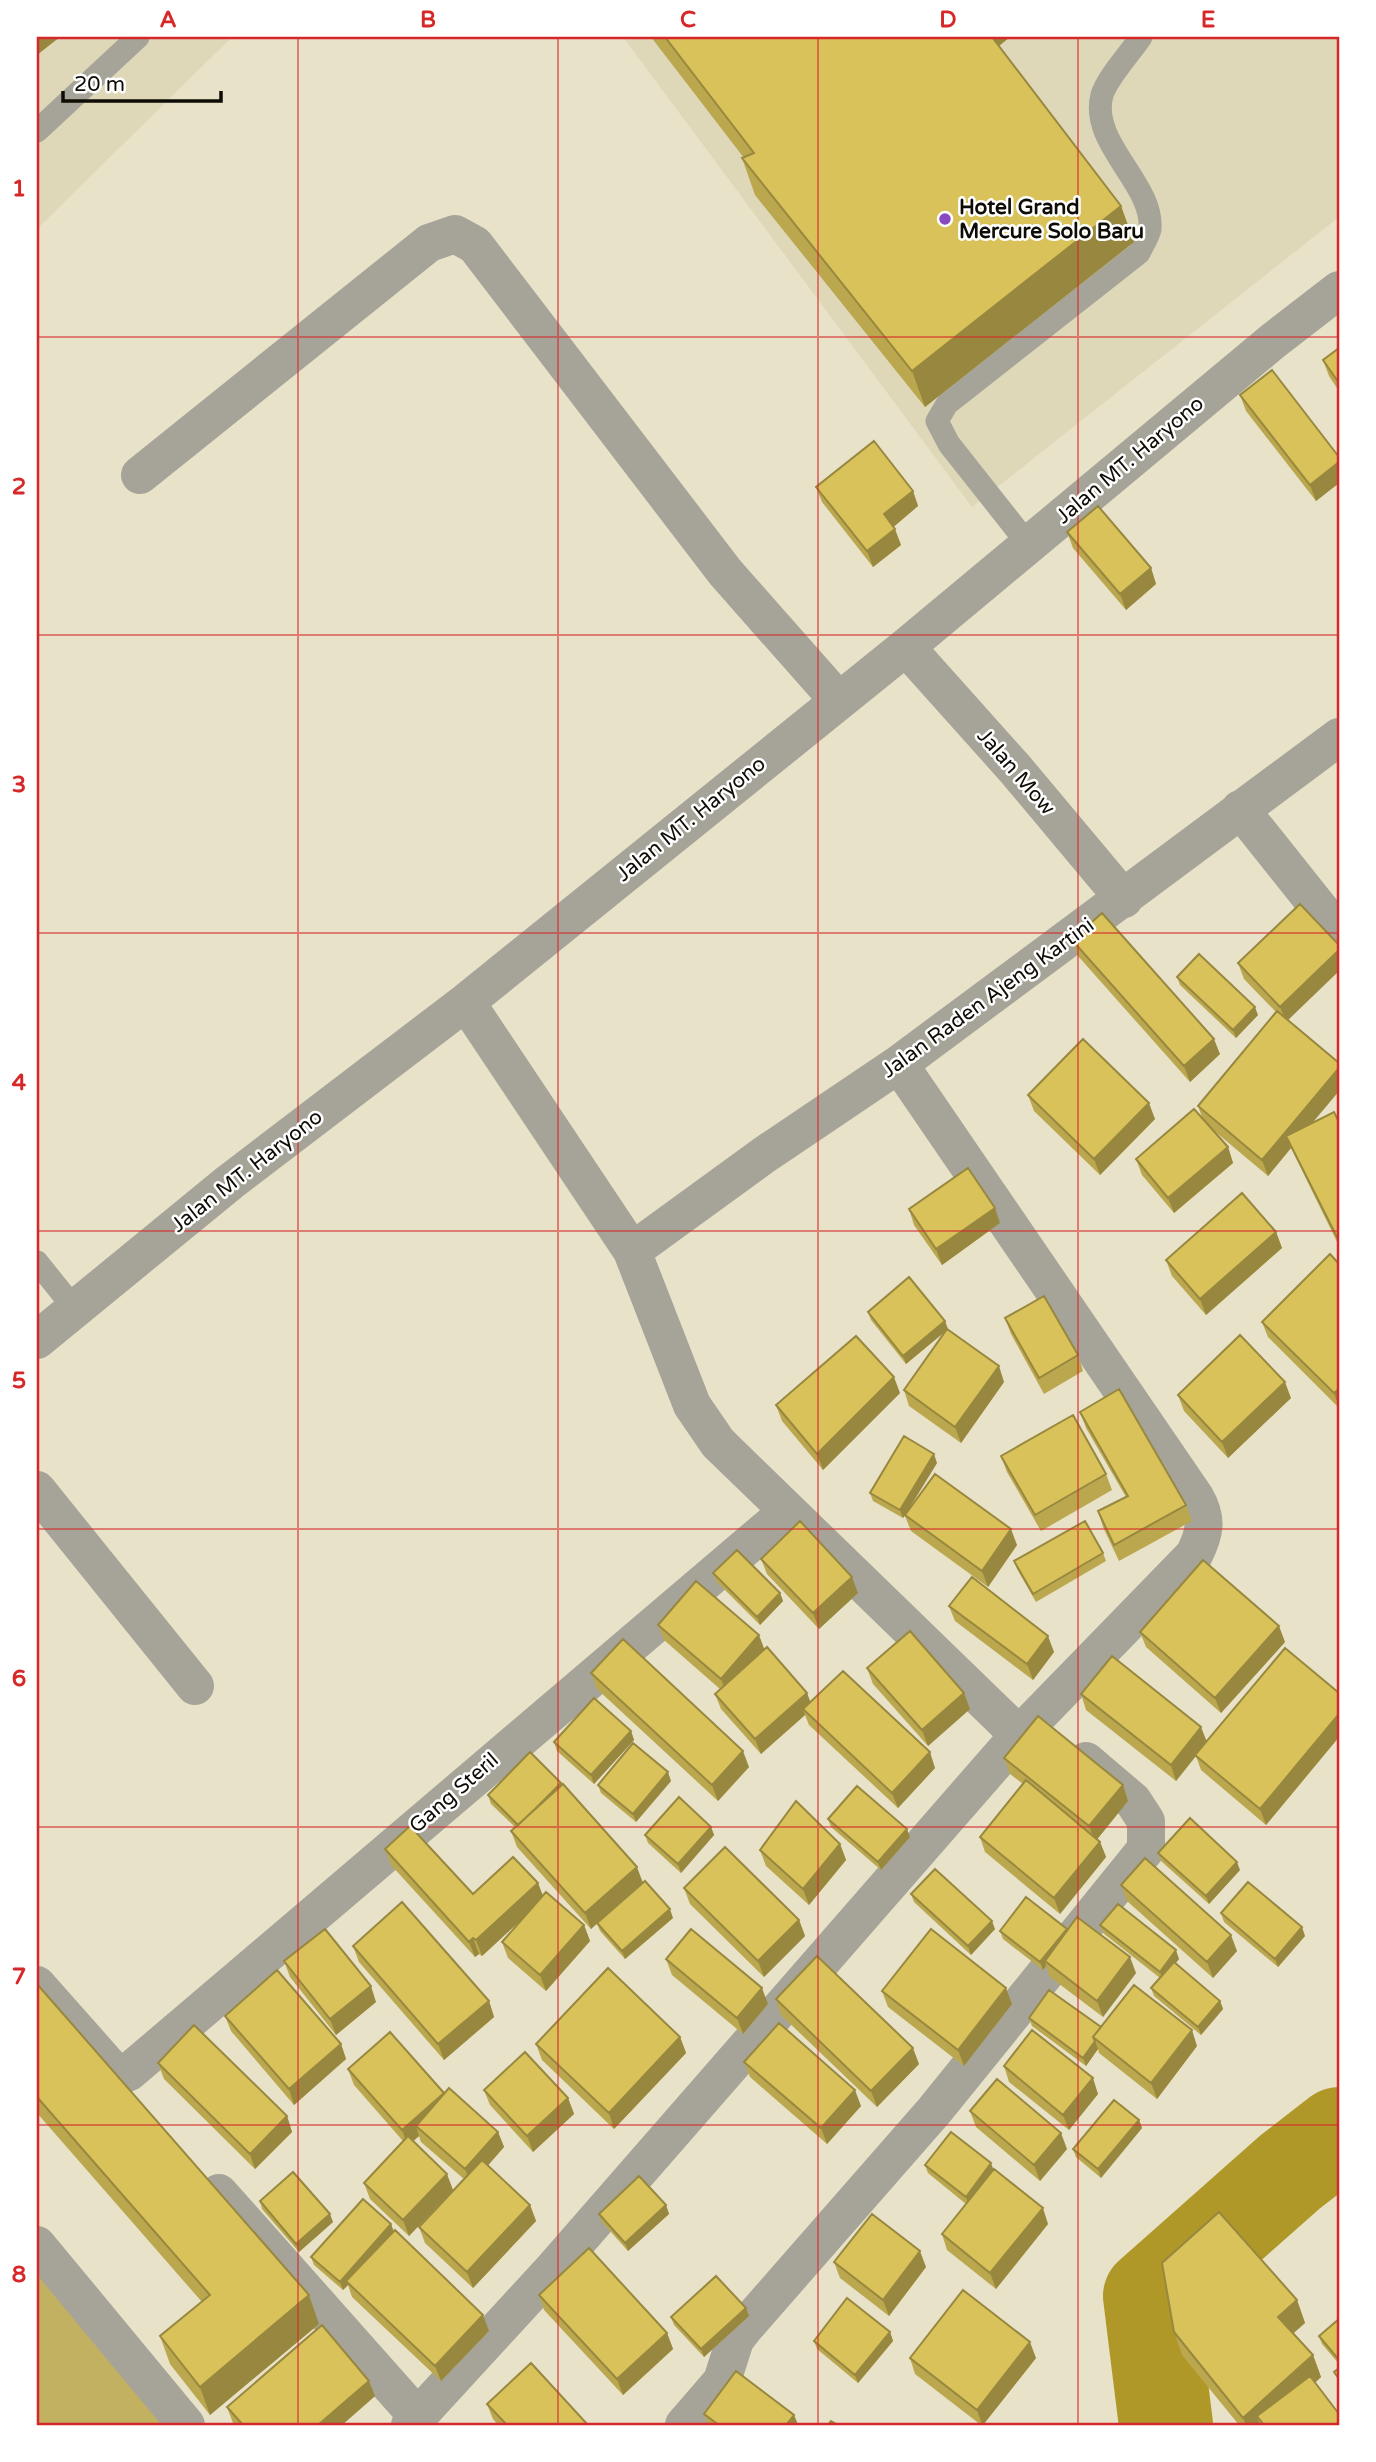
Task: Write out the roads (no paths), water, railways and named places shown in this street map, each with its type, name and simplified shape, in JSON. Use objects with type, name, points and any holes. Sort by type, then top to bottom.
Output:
[{"type":"street","points":[[140,475],[429,243],[455,234],[475,245],[726,572],[838,700]]},
{"type":"street","name":"Jalan MT. Haryono","points":[[37,1340],[230,1182],[466,1002],[906,647],[1273,341],[1339,290]]},
{"type":"street","name":"Jalan Mow","points":[[906,647],[1016,770],[1124,899]]},
{"type":"street","name":"Jalan Raden Ajeng Kartini","points":[[632,1251],[764,1155],[899,1064],[1339,737]]},
{"type":"street","points":[[1240,809],[1339,933]]},
{"type":"street","points":[[466,1002],[632,1251],[692,1405],[719,1443],[787,1512],[1027,1726],[1133,1801],[1146,1821],[1146,1849],[934,2111],[744,2327],[735,2340],[722,2381],[684,2425]]},
{"type":"street","points":[[197,2168],[414,2421],[554,2268],[1027,1726],[1194,1555],[1206,1522],[1195,1497],[899,1064]]},
{"type":"street","points":[[37,1490],[195,1686]]},
{"type":"street","name":"Gang Steril","points":[[37,1984],[114,2071],[122,2075],[129,2072],[787,1512]]},
{"type":"street","points":[[37,2245],[186,2425]]},
{"type":"lane","points":[[37,131],[138,37]]},
{"type":"lane","points":[[1028,544],[949,444],[937,421],[947,404],[1139,253],[1150,230],[1147,208],[1108,136],[1100,110],[1102,93],[1141,37]]},
{"type":"lane","points":[[37,1262],[74,1308]]},
{"type":"waterway","points":[[1166,2425],[1150,2296],[1290,2172],[1339,2134]]},
{"type":"place","name":"Hotel Grand Mercure Solo Baru","points":[[945,219]]}]
